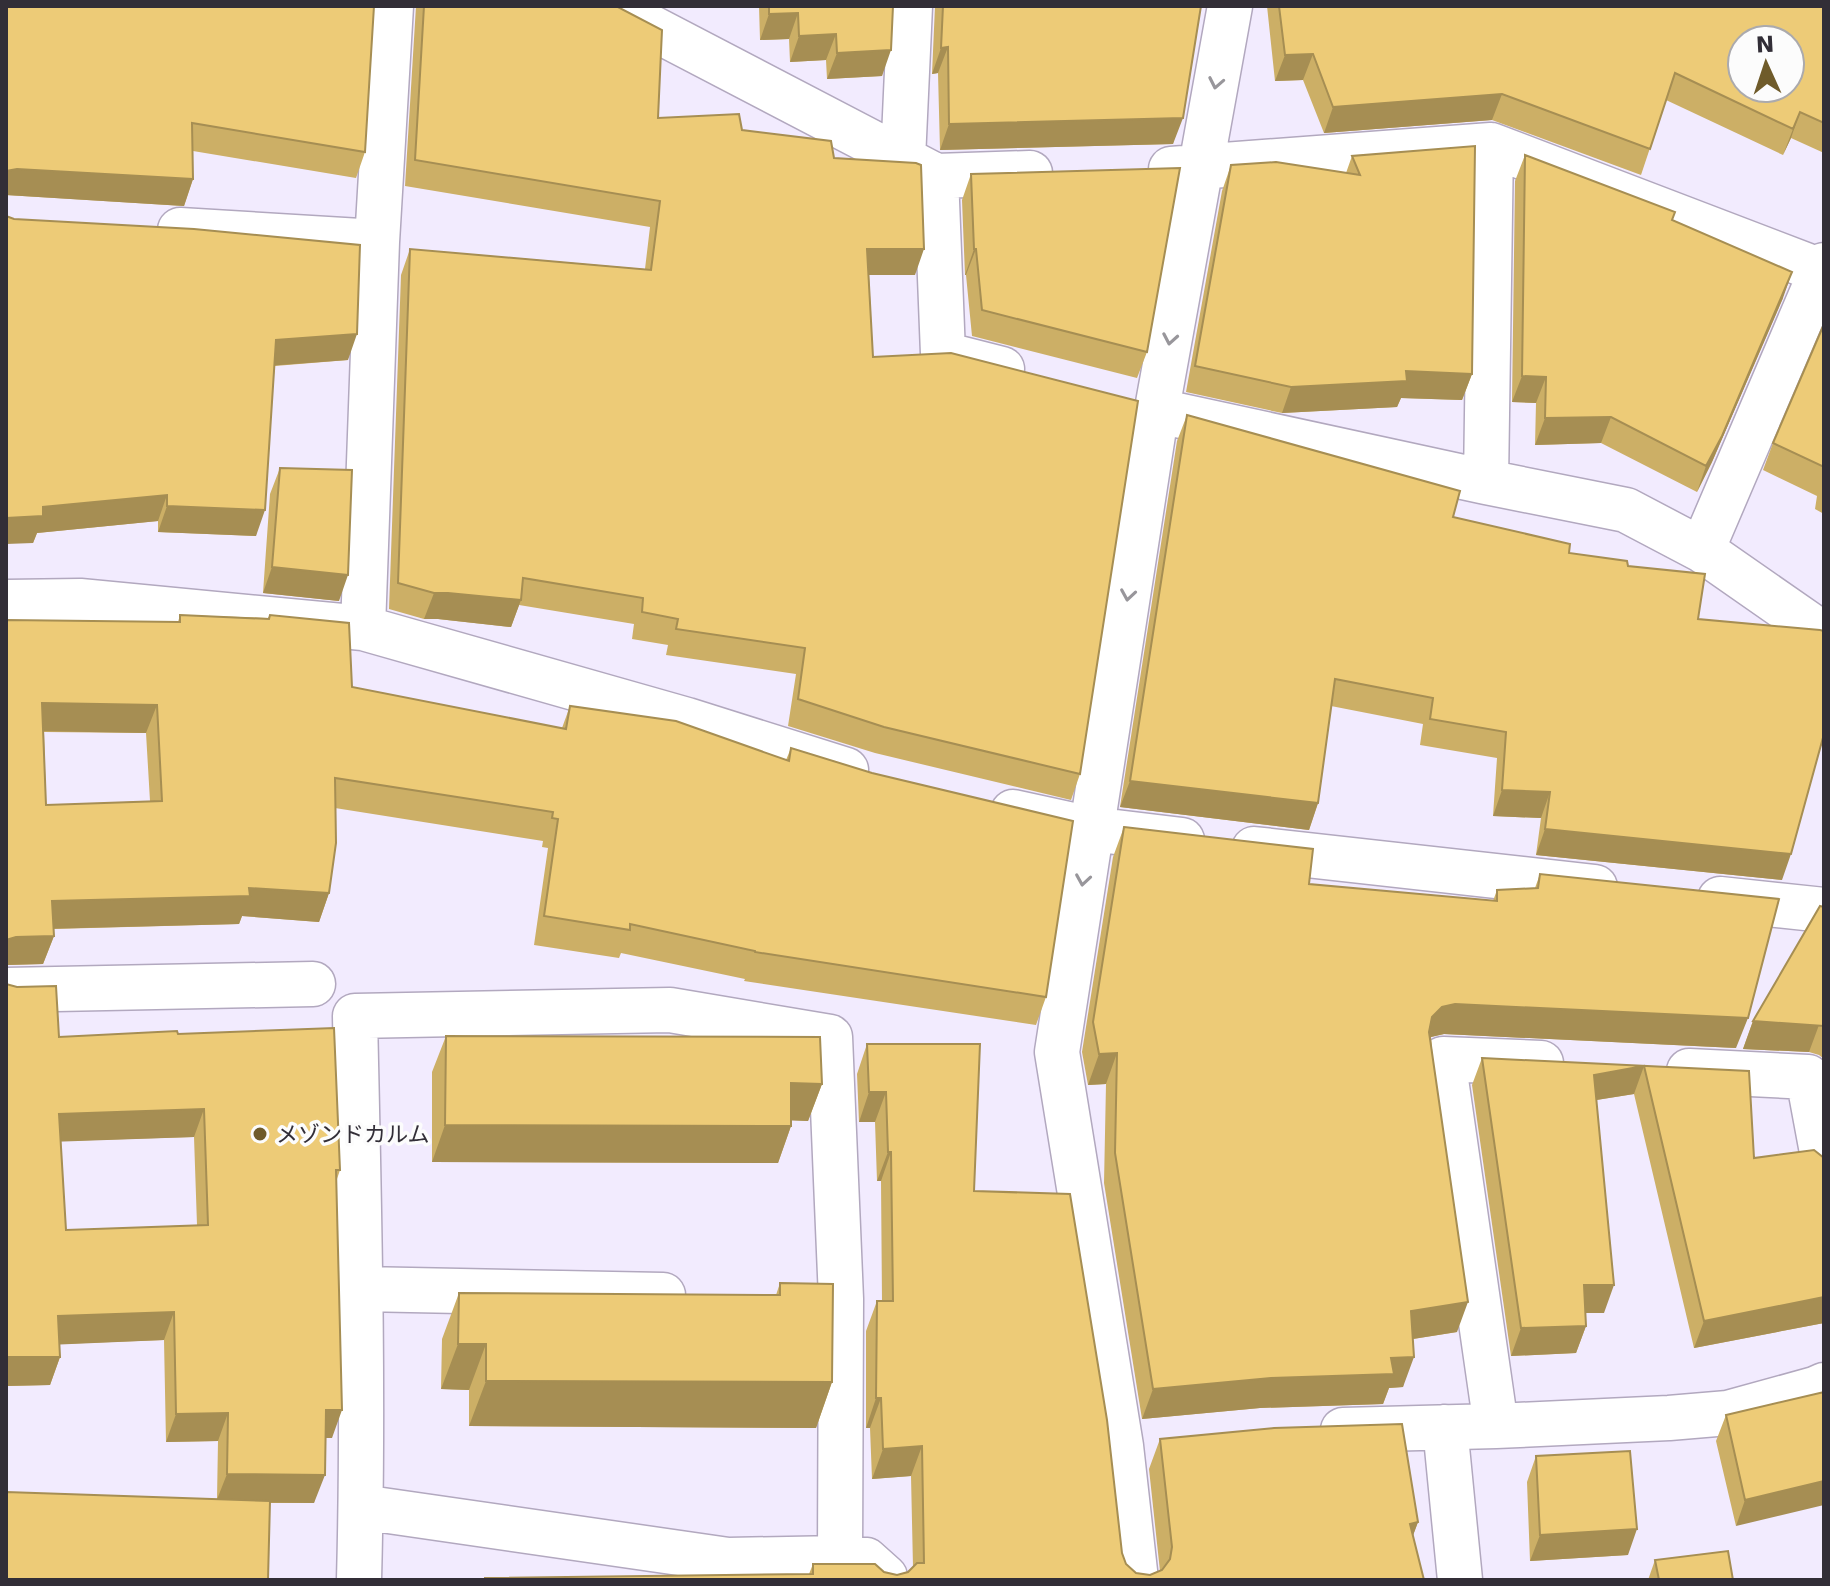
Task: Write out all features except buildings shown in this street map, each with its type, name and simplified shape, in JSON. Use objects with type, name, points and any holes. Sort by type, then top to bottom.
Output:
[{"type":"street","points":[[363,628],[377,242],[391,6]]},
{"type":"street","points":[[610,6],[920,167],[1076,172]]},
{"type":"street","points":[[910,6],[920,167],[943,354],[1035,377]]},
{"type":"street","points":[[1136,1580],[1136,1444],[1057,1052],[1091,829],[1142,405],[1200,168],[1230,6]]},
{"type":"street","points":[[1486,482],[1491,145]]},
{"type":"street","points":[[1138,170],[1491,145],[1823,268],[1702,550]]},
{"type":"street","points":[[145,228],[377,242]]},
{"type":"street","points":[[1142,405],[1193,420],[1626,510],[1702,550],[1824,635]]},
{"type":"street","points":[[6,602],[80,601],[363,628],[687,720],[883,781]]},
{"type":"street","points":[[973,802],[1091,829],[1638,891]]},
{"type":"street","points":[[1685,896],[1824,910]]},
{"type":"street","points":[[6,990],[313,984]]},
{"type":"street","points":[[359,1580],[361,1289],[355,1016],[670,1010],[830,1037],[841,1299],[840,1558]]},
{"type":"street","points":[[1496,1426],[1443,1059],[1586,1066]]},
{"type":"street","points":[[1649,1069],[1808,1077],[1824,1163]]},
{"type":"street","points":[[361,1289],[702,1296]]},
{"type":"street","points":[[795,1298],[841,1299]]},
{"type":"street","points":[[1308,1432],[1496,1426],[1728,1413],[1824,1385]]},
{"type":"street","points":[[1445,1427],[1460,1580]]},
{"type":"street","points":[[361,1507],[728,1560],[866,1560],[885,1580]]},
{"type":"place","name":"メゾンドカルム","points":[[260,1134]]}]
